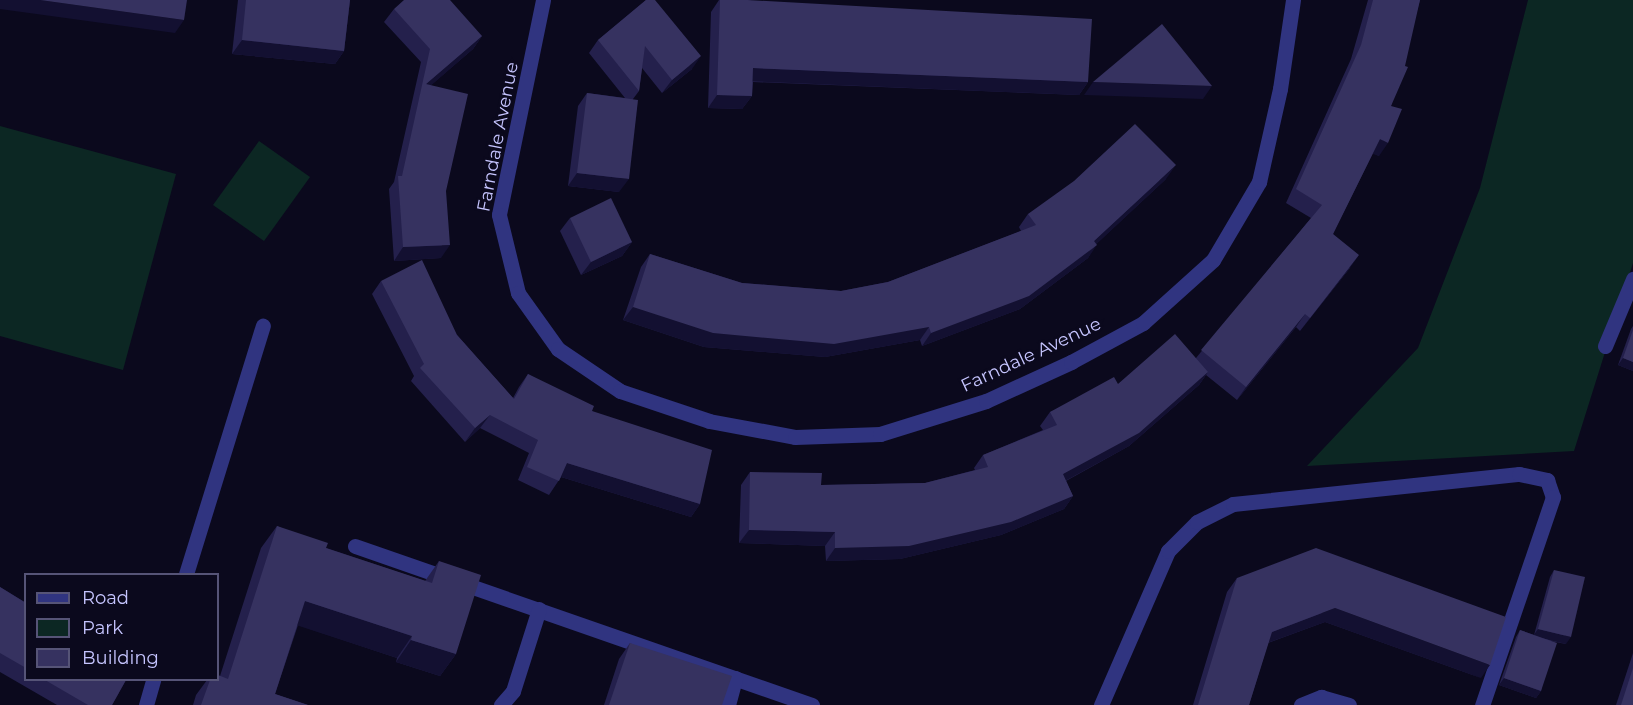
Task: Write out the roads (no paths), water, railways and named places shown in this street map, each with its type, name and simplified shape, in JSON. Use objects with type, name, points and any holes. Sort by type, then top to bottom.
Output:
[{"type":"street","name":"Farndale Avenue","points":[[543,0],[499,215],[518,293],[558,349],[620,391],[709,421],[795,437],[880,434],[986,401],[1071,362],[1143,323],[1212,260],[1258,182],[1280,89],[1293,0]]},
{"type":"street","points":[[1605,346],[1633,279]]},
{"type":"street","points":[[186,573],[263,326]]},
{"type":"street","points":[[1101,705],[1168,551],[1197,522],[1233,504],[1519,474],[1547,480],[1552,496],[1482,705]]},
{"type":"street","points":[[355,546],[812,705]]},
{"type":"street","points":[[501,705],[513,691],[539,609]]},
{"type":"street","points":[[728,705],[735,678]]},
{"type":"street","points":[[146,705],[153,681]]},
{"type":"street","points":[[1301,705],[1321,697],[1349,705]]}]
